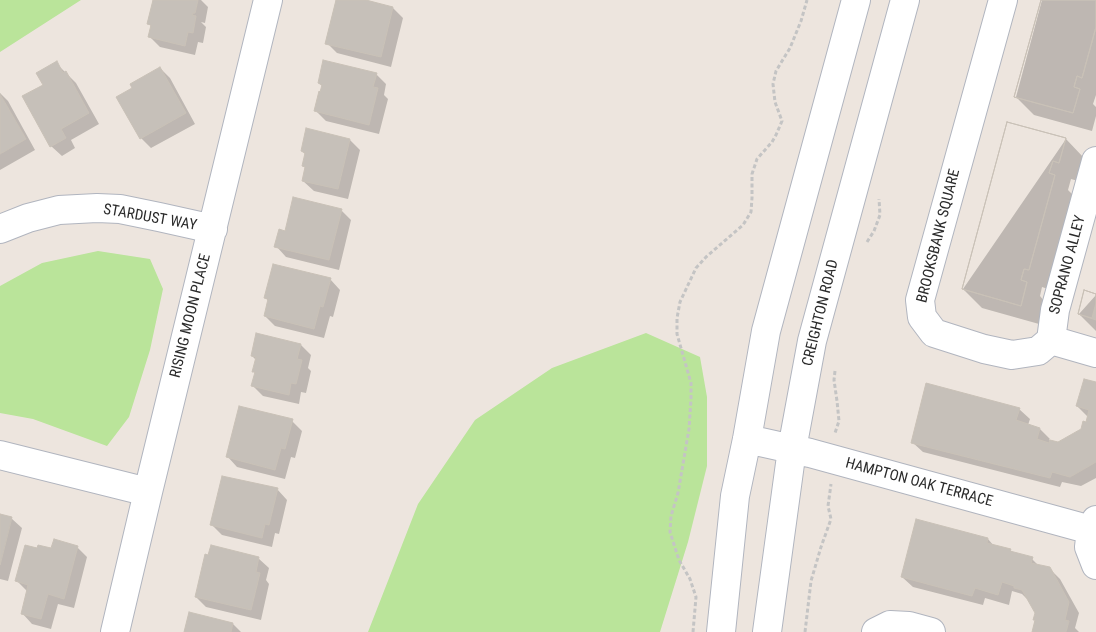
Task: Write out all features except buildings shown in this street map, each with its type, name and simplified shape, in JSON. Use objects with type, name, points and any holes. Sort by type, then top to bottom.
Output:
[{"type":"street","name":"RISING MOON PLACE","points":[[115,632],[268,0]]},
{"type":"street","points":[[721,632],[735,496],[766,331],[856,0]]},
{"type":"street","name":"CREIGHTON ROAD","points":[[767,632],[792,449],[812,341],[905,0]]},
{"type":"street","name":"BROOKSBANK SQUARE","points":[[1003,0],[920,300],[922,317],[934,333],[1012,354],[1038,351],[1051,340]]},
{"type":"street","name":"SOPRANO ALLEY","points":[[1051,340],[1056,310],[1096,161]]},
{"type":"street","name":"STARDUST WAY","points":[[0,229],[28,218],[59,210],[97,208],[120,209],[212,229]]},
{"type":"street","points":[[1051,340],[1096,353]]},
{"type":"street","name":"HAMPTON OAK TERRACE","points":[[747,439],[1093,525]]},
{"type":"street","points":[[0,455],[148,492]]},
{"type":"street","points":[[1093,525],[1089,547],[1096,565]]},
{"type":"street","points":[[876,632],[890,625],[909,626],[931,632]]},
{"type":"path","points":[[693,632],[696,597],[690,579],[679,560],[670,532],[670,516],[678,493],[689,429],[691,398],[691,383],[677,334],[677,318],[680,302],[696,268],[743,225],[751,212],[752,174],[757,159],[772,142],[782,121],[775,102],[773,84],[776,71],[790,48],[807,0]]},
{"type":"path","points":[[864,245],[874,231],[880,215],[879,194]]},
{"type":"path","points":[[805,632],[811,581],[831,519],[828,506],[838,420],[834,380],[835,368]]},
{"type":"green space","points":[[0,0],[81,0],[0,52]]},
{"type":"green space","points":[[98,251],[150,259],[163,289],[150,350],[129,417],[107,446],[33,419],[0,413],[0,286],[42,263]]},
{"type":"green space","points":[[646,333],[700,357],[707,397],[707,466],[688,542],[660,632],[368,632],[418,504],[475,420],[552,368]]}]
